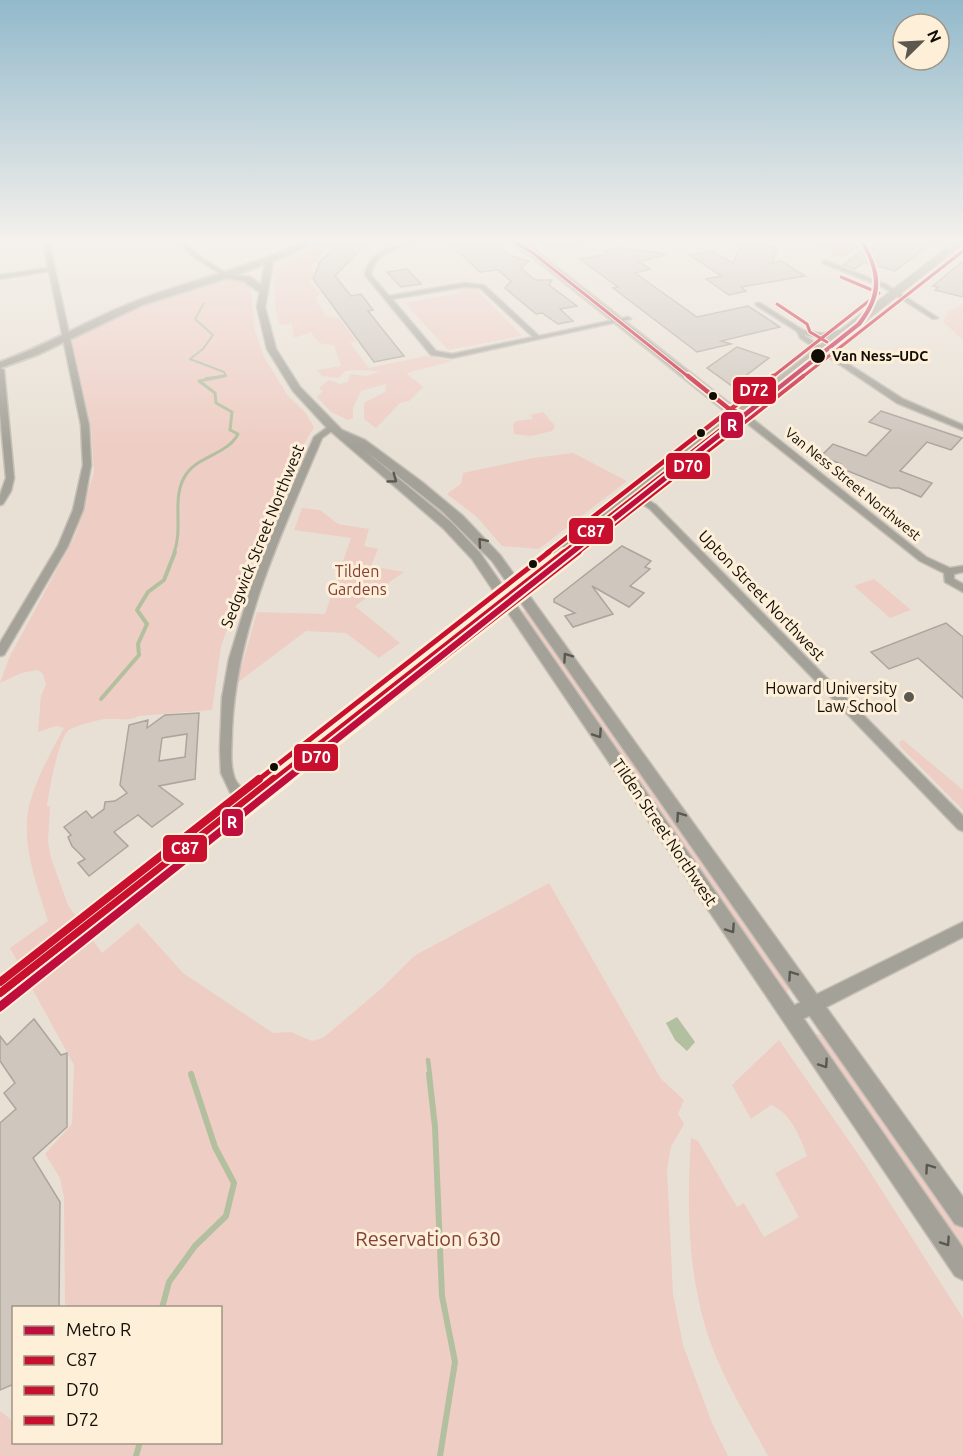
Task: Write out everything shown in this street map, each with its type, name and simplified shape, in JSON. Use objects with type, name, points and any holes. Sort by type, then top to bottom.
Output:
[{"type":"main road","points":[[0,365],[66,338],[125,310]]},
{"type":"main road","name":"Van Ness Street Northwest","points":[[610,310],[624,320]]},
{"type":"main road","name":"Van Ness Street Northwest","points":[[612,310],[728,408],[741,414]]},
{"type":"main road","points":[[0,993],[873,310]]},
{"type":"main road","points":[[801,331],[822,336],[845,332]]},
{"type":"street","points":[[0,652],[63,546],[75,520],[86,478],[87,440],[60,310]]},
{"type":"street","name":"Tilden Street Northwest","points":[[263,310],[265,325],[278,360],[300,394],[354,450],[428,506],[512,593],[814,1005],[963,1216]]},
{"type":"street","points":[[396,310],[432,352],[452,356],[624,320]]},
{"type":"street","points":[[508,310],[538,338]]},
{"type":"street","points":[[767,310],[801,331],[802,337],[900,401],[963,428]]},
{"type":"street","points":[[921,310],[935,318]]},
{"type":"street","points":[[0,370],[2,419],[10,480],[0,502]]},
{"type":"street","name":"Van Ness Street Northwest","points":[[741,414],[923,559],[949,571],[949,580],[963,589]]},
{"type":"street","name":"Tilden Street Northwest","points":[[332,428],[359,440],[440,500],[482,541],[512,593],[791,1016],[963,1268]]},
{"type":"street","name":"Sedgwick Street Northwest","points":[[246,800],[231,785],[226,758],[227,698],[233,653],[255,588],[318,437],[332,428]]},
{"type":"street","name":"Upton Street Northwest","points":[[636,496],[655,509],[963,825]]},
{"type":"street","points":[[428,506],[440,500]]},
{"type":"street","points":[[949,571],[963,569]]},
{"type":"street","points":[[0,631],[14,625]]},
{"type":"street","points":[[791,1016],[963,929]]},
{"type":"green space","name":"Reservation 630","points":[[130,310],[253,310],[254,328],[264,357],[288,396],[305,412],[314,427],[301,449],[272,524],[240,594],[221,646],[212,710],[102,720],[74,727],[66,734],[55,765],[47,806],[50,806],[48,842],[51,858],[68,905],[102,953],[138,923],[183,973],[273,1033],[291,1032],[312,1041],[323,1038],[382,988],[414,956],[549,883],[661,1079],[684,1100],[678,1114],[684,1124],[671,1147],[667,1169],[673,1294],[683,1345],[712,1423],[728,1456],[0,1456],[0,1411],[12,1420],[12,1444],[222,1444],[222,1306],[65,1306],[64,1197],[60,1178],[45,1154],[72,1124],[74,1065],[10,948],[48,921],[30,861],[28,814],[37,781],[64,728],[56,726],[38,732],[41,696],[46,685],[43,674],[38,670],[21,673],[0,683],[9,658],[75,536],[94,472],[91,427],[72,339]]},
{"type":"green space","points":[[276,310],[322,310],[326,316],[340,319],[356,341],[350,343],[369,368],[426,356],[453,361],[406,373],[423,387],[409,401],[400,403],[376,428],[364,419],[364,403],[385,392],[386,384],[361,391],[353,408],[353,418],[348,420],[331,412],[317,397],[323,391],[319,388],[329,380],[340,384],[348,382],[350,374],[366,376],[381,371],[345,371],[339,378],[322,376],[317,370],[341,366],[334,345],[319,343],[311,332],[294,338],[292,323],[280,325]]},
{"type":"green space","points":[[411,310],[497,310],[522,336],[448,350]]},
{"type":"green space","points":[[963,310],[963,340],[943,322],[948,312]]},
{"type":"green space","points":[[543,412],[555,426],[552,431],[531,436],[514,434],[513,425],[516,421],[533,419],[530,415]]},
{"type":"green space","points":[[573,453],[627,481],[539,549],[502,546],[477,517],[447,494],[461,484],[463,473],[533,458]]},
{"type":"green space","name":"Tilden Gardens","points":[[302,508],[320,510],[338,524],[369,529],[364,546],[378,549],[371,566],[404,572],[355,606],[400,643],[379,658],[346,633],[306,631],[237,683],[257,612],[325,614],[351,538],[294,530]]},
{"type":"green space","points":[[874,579],[911,610],[890,618],[854,586]]},
{"type":"green space","points":[[528,611],[788,981],[790,988],[786,993],[780,992],[519,614]]},
{"type":"green space","points":[[903,740],[963,790],[963,810],[900,746],[899,742]]},
{"type":"green space","points":[[815,1034],[823,1035],[830,1040],[963,1230],[963,1263],[814,1041]]},
{"type":"green space","points":[[779,1040],[865,1164],[963,1318],[963,1456],[768,1456],[718,1362],[700,1305],[692,1258],[689,1210],[691,1138],[698,1141],[737,1207],[744,1203],[764,1237],[799,1217],[775,1173],[807,1156],[798,1133],[784,1113],[771,1105],[751,1119],[732,1085]]},
{"type":"shaded area","points":[[677,1017],[695,1042],[687,1051],[675,1040],[666,1023]]},
{"type":"building","points":[[336,310],[373,310],[368,311],[404,356],[374,362]]},
{"type":"building","points":[[531,310],[561,310],[573,321],[558,324],[542,313],[536,314]]},
{"type":"building","points":[[642,310],[687,310],[697,317],[730,310],[754,310],[780,327],[721,341],[731,344],[697,352]]},
{"type":"building","points":[[737,347],[769,358],[732,386],[707,368]]},
{"type":"building","points":[[881,411],[962,438],[951,450],[927,442],[900,471],[932,483],[921,497],[899,488],[890,488],[838,467],[841,464],[821,456],[833,444],[866,456],[891,430],[869,422]]},
{"type":"building","points":[[622,546],[651,561],[645,567],[650,569],[630,586],[644,593],[629,607],[592,586],[613,614],[573,627],[565,616],[575,613],[554,602],[554,599]]},
{"type":"building","points":[[946,623],[963,637],[963,698],[918,658],[889,669],[871,652]]},
{"type":"building","points":[[199,713],[195,779],[159,786],[183,804],[152,827],[138,815],[114,832],[128,846],[89,876],[78,863],[85,859],[72,846],[68,837],[71,835],[64,827],[86,811],[92,818],[104,809],[105,802],[115,801],[127,793],[120,785],[129,725],[148,720],[147,728],[165,715]],"holes":[[[187,734],[185,757],[159,761],[162,738]]]},
{"type":"building","points":[[34,1019],[61,1055],[67,1053],[67,1127],[33,1158],[60,1202],[59,1306],[12,1306],[12,1385],[0,1390],[0,1123],[16,1109],[4,1093],[15,1083],[0,1061],[0,1036],[7,1045]]},
{"type":"waterway","points":[[200,310],[195,319],[213,335],[203,349],[190,359],[224,372],[226,376],[222,376]]},
{"type":"waterway","points":[[174,553],[177,543],[178,502],[182,482],[192,467],[228,446],[238,434],[230,430],[232,412],[216,403],[215,393],[199,381],[222,376]]},
{"type":"waterway","points":[[206,378],[222,376]]},
{"type":"waterway","points":[[101,699],[139,655],[138,644],[147,624],[137,610],[148,592],[164,580],[175,552]]},
{"type":"waterway","points":[[428,1060],[430,1075]]},
{"type":"waterway","points":[[163,1306],[169,1282],[195,1246],[226,1216],[234,1183],[215,1147],[191,1074]]},
{"type":"waterway","points":[[429,1074],[435,1127],[442,1296],[455,1362],[440,1456]]},
{"type":"waterway","points":[[136,1456],[139,1444]]},
{"type":"metro line","name":"R","points":[[0,1007],[859,324],[869,310]]},
{"type":"transit line","name":"C87","points":[[605,310],[728,408],[741,414]]},
{"type":"transit line","name":"D72","points":[[786,310],[807,324],[810,332],[827,342]]},
{"type":"transit line","name":"D72","points":[[0,982],[857,310]]},
{"type":"transit line","name":"D70","points":[[6,1000],[888,310]]},
{"type":"transit line","name":"C87","points":[[0,993],[741,414]]},
{"type":"place","name":"Van Ness–UDC","points":[[818,356]]},
{"type":"place","name":"Howard University Law School","points":[[909,697]]}]
